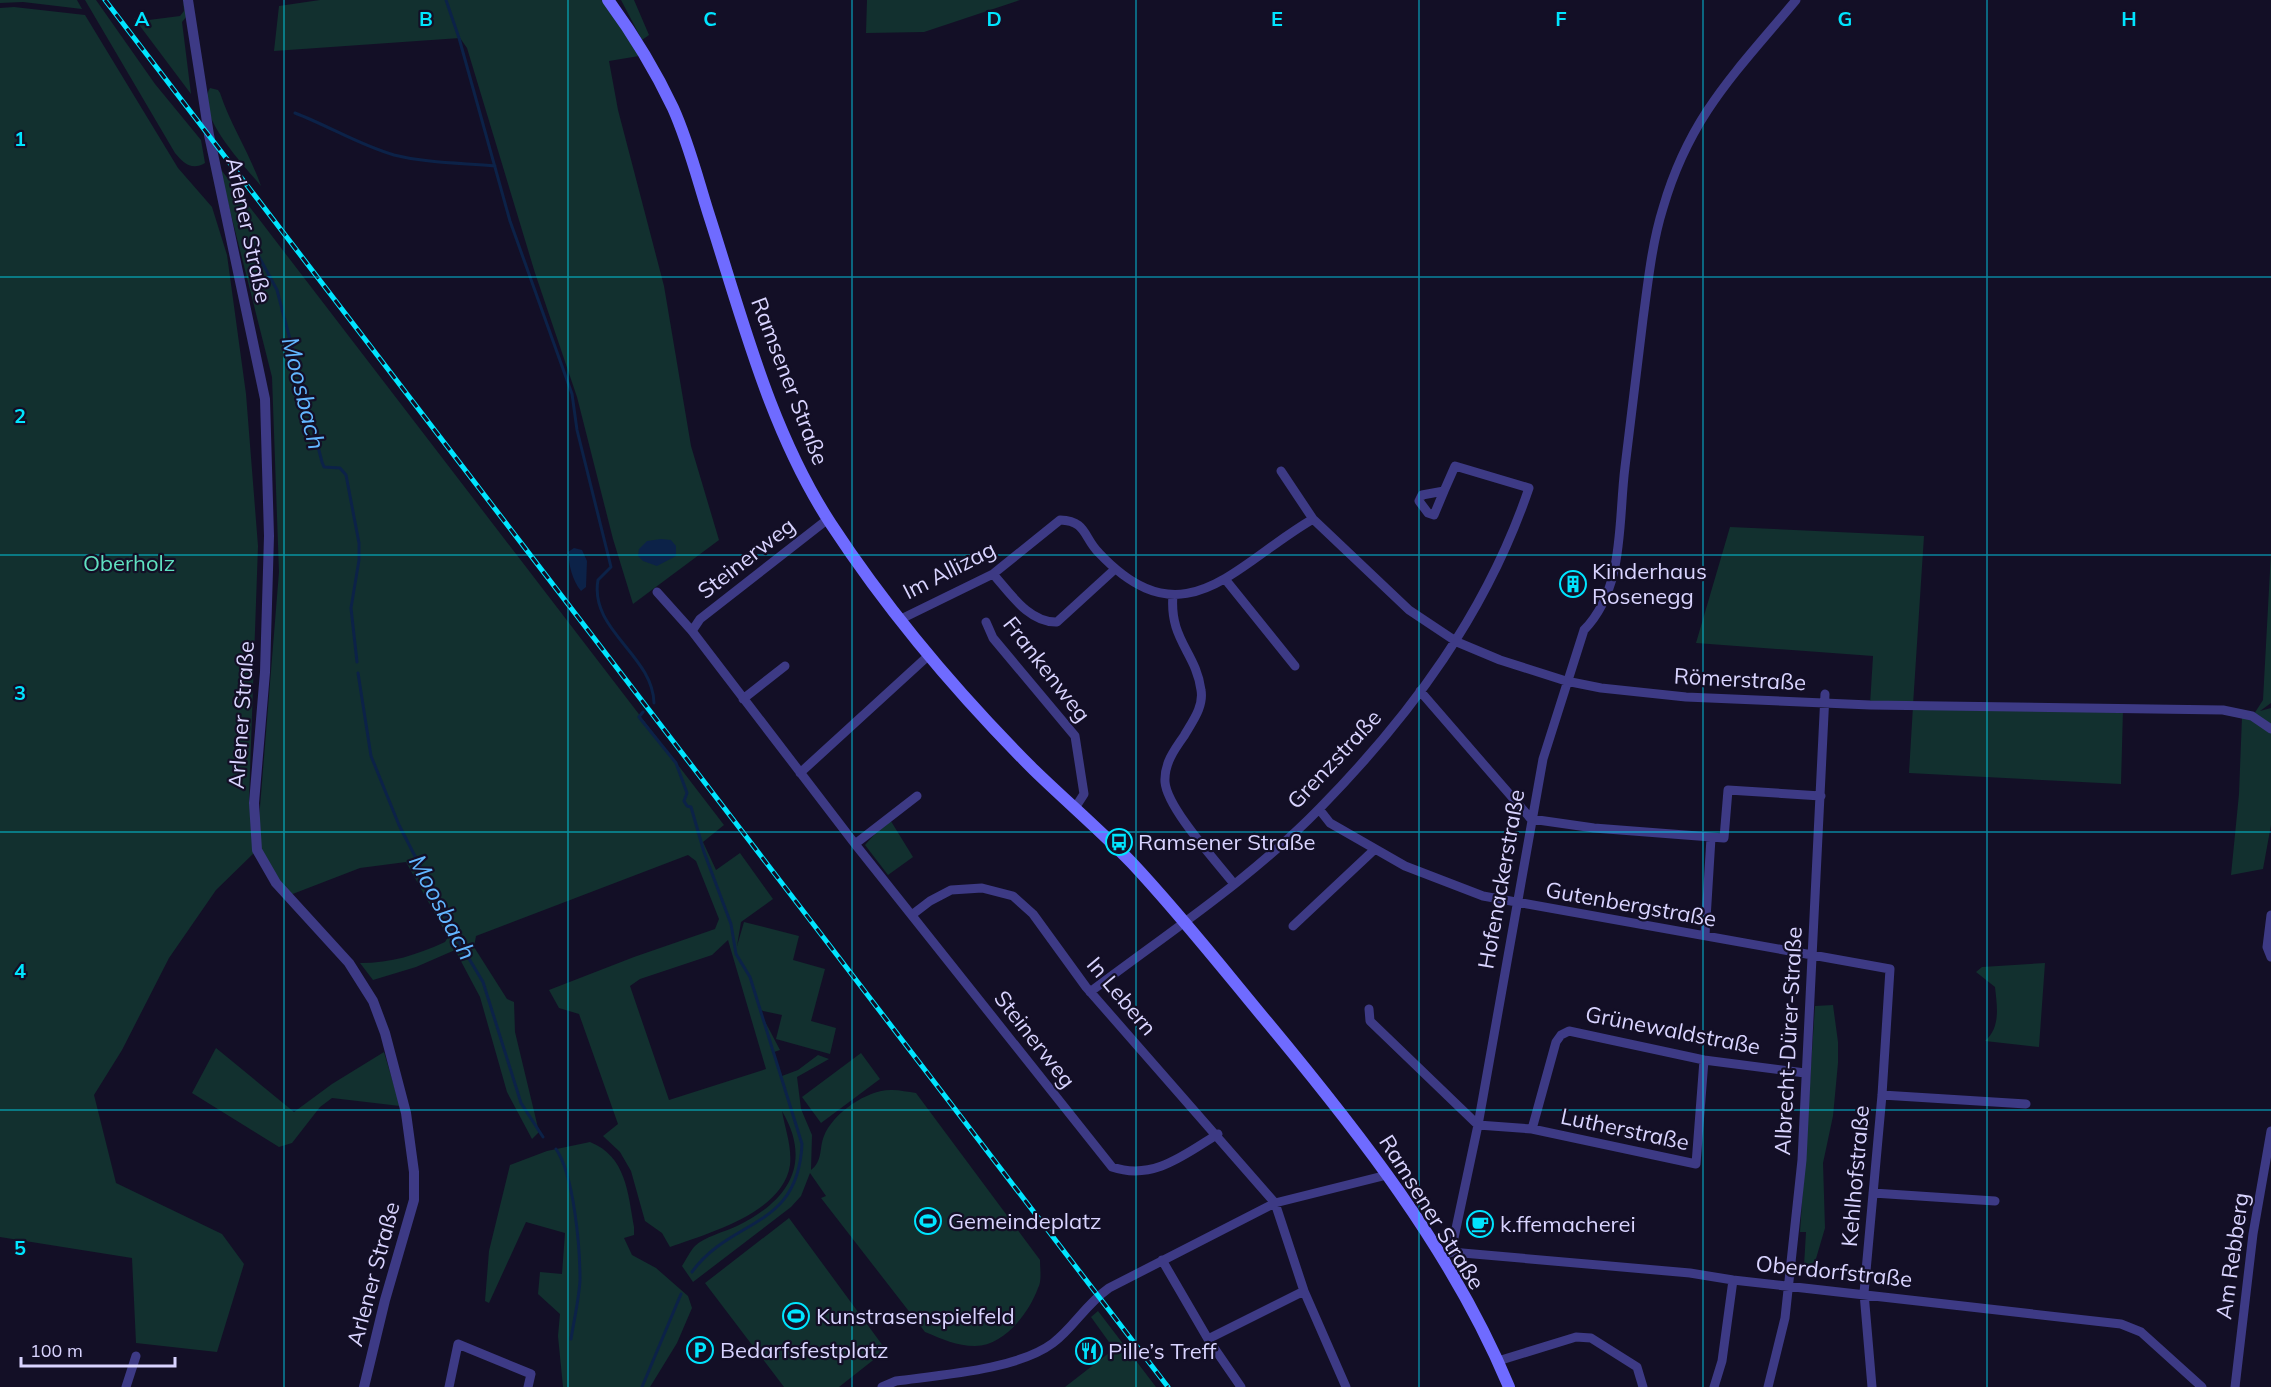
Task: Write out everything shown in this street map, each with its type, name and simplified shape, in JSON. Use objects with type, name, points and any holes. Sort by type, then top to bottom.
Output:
[{"type":"main road","name":"Ramsener Straße","points":[[608,0],[636,41],[673,109],[775,413],[800,470],[828,519],[899,620],[928,656],[1009,744],[1131,862],[1184,921],[1346,1116],[1445,1254],[1509,1387]]},
{"type":"street","name":"Arlener Straße","points":[[188,0],[211,145],[265,399],[269,536],[265,672],[254,802],[257,850],[276,882],[349,963],[373,1001],[385,1033],[406,1113],[414,1173],[414,1200],[385,1300],[364,1387]]},
{"type":"street","name":"Hofenackerstraße","points":[[1445,1254],[1478,1125],[1543,759],[1584,630],[1597,617],[1619,552],[1622,494],[1647,289],[1662,208],[1681,156],[1702,115],[1721,88],[1796,0]]},
{"type":"street","name":"Grenzstraße","points":[[1090,992],[1234,884],[1319,809],[1371,752],[1457,642],[1496,570],[1529,488],[1455,466],[1444,490]]},
{"type":"street","name":"Römerstraße","points":[[1281,471],[1313,519],[1371,577],[1409,610],[1457,642],[1500,660],[1566,681],[1601,688],[1686,697],[1825,698],[2223,710],[2252,716],[2271,729]]},
{"type":"street","name":"Steinerweg","points":[[692,631],[700,619],[828,519]]},
{"type":"street","name":"Im Allizag","points":[[899,620],[993,574],[1060,520],[1073,520],[1083,529],[1096,550],[1122,577],[1147,589],[1182,596],[1225,579],[1313,519]]},
{"type":"street","points":[[993,574],[1022,607],[1045,622],[1057,622],[1115,569]]},
{"type":"street","points":[[1225,579],[1296,666]]},
{"type":"street","name":"Steinerweg","points":[[657,592],[692,631],[855,844],[913,914],[1112,1167],[1130,1173],[1145,1172],[1174,1161],[1218,1134]]},
{"type":"street","points":[[1173,595],[1173,626],[1197,676],[1201,701],[1192,723],[1171,755],[1166,768],[1165,784],[1182,818],[1234,884]]},
{"type":"street","name":"Frankenweg","points":[[986,622],[993,639],[1076,736],[1084,794],[1075,808]]},
{"type":"street","points":[[800,773],[928,656]]},
{"type":"street","points":[[743,699],[785,666]]},
{"type":"street","points":[[1420,691],[1531,819],[1594,828],[1724,838],[1728,789],[1821,796]]},
{"type":"street","name":"Albrecht-Dürer-Straße","points":[[1768,1387],[1790,1284],[1802,1160],[1825,698]]},
{"type":"street","points":[[855,844],[918,796]]},
{"type":"street","name":"Gutenbergstraße","points":[[1319,809],[1330,823],[1375,849],[1427,875],[1483,897],[1890,969]]},
{"type":"street","points":[[1705,935],[1711,838]]},
{"type":"street","points":[[1293,926],[1375,849]]},
{"type":"street","name":"In Lebern","points":[[913,914],[930,901],[951,890],[982,888],[1013,896],[1033,914],[1090,992],[1218,1134],[1275,1203]]},
{"type":"street","points":[[2271,915],[2267,947],[2271,957]]},
{"type":"street","name":"Kehlhofstraße","points":[[1872,1387],[1864,1293],[1882,1095],[1890,969]]},
{"type":"street","points":[[1369,1010],[1370,1021],[1478,1125]]},
{"type":"street","name":"Grünewaldstraße","points":[[1532,1129],[1556,1042],[1561,1035],[1569,1031],[1704,1060],[1805,1073]]},
{"type":"street","name":"Lutherstraße","points":[[1478,1125],[1532,1129],[1696,1164],[1704,1060]]},
{"type":"street","points":[[1882,1095],[2026,1104]]},
{"type":"street","name":"Am Rebberg","points":[[2235,1387],[2253,1234],[2271,1131]]},
{"type":"street","points":[[882,1387],[896,1381],[989,1367],[1038,1352],[1058,1338],[1097,1297],[1162,1260],[1275,1203],[1387,1175]]},
{"type":"street","points":[[1873,1193],[1995,1201]]},
{"type":"street","points":[[1275,1203],[1304,1291],[1346,1387]]},
{"type":"street","name":"Oberdorfstraße","points":[[1445,1254],[1690,1273],[1733,1280],[1790,1284],[2121,1324],[2141,1332],[2202,1387]]},
{"type":"street","points":[[1162,1260],[1208,1339],[1241,1387]]},
{"type":"street","points":[[1714,1387],[1722,1361],[1733,1280]]},
{"type":"street","points":[[1208,1339],[1304,1291]]},
{"type":"street","points":[[1498,1361],[1576,1337],[1587,1337],[1637,1367],[1643,1387]]},
{"type":"street","points":[[449,1387],[458,1344],[531,1374],[528,1387]]},
{"type":"street","points":[[126,1387],[136,1356]]},
{"type":"green space","points":[[0,0],[77,0],[82,9],[23,2],[0,3]]},
{"type":"green space","points":[[85,0],[96,0],[155,84],[201,140],[205,163],[196,166],[188,165],[175,153]]},
{"type":"green space","points":[[183,0],[187,16],[182,22],[191,94],[134,18],[141,21],[180,16],[184,11]]},
{"type":"green space","points":[[320,0],[608,0],[645,55],[609,61],[618,110],[664,286],[691,446],[719,540],[633,604],[613,539],[577,397],[535,273],[467,48],[460,38],[274,51],[279,6]]},
{"type":"green space","points":[[621,0],[634,0],[649,35],[642,40]]},
{"type":"green space","points":[[867,0],[1020,0],[924,32],[866,33]]},
{"type":"green space","name":"Oberholz","points":[[14,7],[85,15],[178,168],[212,207],[227,255],[246,394],[258,546],[249,800],[257,844],[279,572],[272,377],[219,167],[724,825],[703,842],[716,870],[740,853],[773,899],[741,922],[737,946],[744,922],[799,936],[793,960],[825,969],[811,1021],[836,1028],[830,1054],[776,1039],[782,1015],[759,1010],[780,1050],[774,1052],[782,1076],[798,1070],[818,1055],[829,1059],[797,1077],[801,1109],[812,1135],[811,1170],[817,1163],[822,1141],[829,1127],[852,1104],[883,1091],[916,1093],[1040,1260],[1040,1282],[1034,1298],[1022,1317],[1005,1334],[986,1345],[968,1346],[925,1332],[821,1198],[826,1196],[810,1173],[801,1196],[791,1207],[693,1282],[682,1266],[695,1246],[755,1216],[782,1193],[790,1179],[795,1164],[795,1148],[791,1130],[782,1111],[789,1144],[790,1165],[784,1182],[774,1196],[742,1219],[670,1247],[662,1233],[645,1221],[631,1171],[620,1152],[603,1136],[618,1124],[579,1014],[559,1008],[549,990],[715,929],[719,919],[696,861],[688,855],[476,936],[474,947],[507,999],[514,1002],[515,1032],[539,1132],[532,1139],[507,1092],[480,997],[455,950],[416,967],[373,980],[360,963],[383,962],[404,957],[445,942],[448,937],[406,862],[360,868],[290,895],[257,850],[216,890],[169,958],[122,1050],[94,1095],[116,1183],[222,1234],[244,1264],[217,1352],[136,1343],[132,1258],[0,1237],[0,8]],"holes":[[[728,940],[766,1069],[669,1100],[630,986],[640,979],[712,955]]]},
{"type":"green space","points":[[210,88],[220,93],[261,186],[224,140],[215,125],[209,112],[207,99]]},
{"type":"green space","points":[[1730,527],[1924,536],[1913,705],[2123,709],[2121,784],[1909,773],[1913,706],[1870,705],[1873,656],[1696,643]]},
{"type":"green space","points":[[2271,552],[2271,703],[2260,711],[2271,708],[2271,825],[2263,869],[2231,875],[2239,794],[2242,717],[2254,714],[2263,700]]},
{"type":"green space","points":[[889,818],[913,857],[888,875],[865,845]]},
{"type":"green space","points":[[2045,963],[2039,1047],[1985,1041],[1996,1023],[1995,987],[1976,972],[1982,967]]},
{"type":"green space","points":[[1833,1005],[1838,1042],[1838,1063],[1833,1116],[1823,1163],[1825,1228],[1815,1262],[1804,1266],[1806,1232],[1800,1232],[1815,1006]]},
{"type":"green space","points":[[216,1048],[294,1112],[332,1084],[384,1052],[400,1106],[332,1098],[320,1107],[292,1143],[279,1147],[192,1093]]},
{"type":"green space","points":[[861,1053],[880,1079],[821,1123],[802,1097]]},
{"type":"green space","points":[[590,1142],[611,1156],[623,1177],[634,1227],[634,1235],[624,1238],[632,1255],[656,1268],[688,1296],[692,1308],[677,1343],[650,1387],[563,1387],[558,1336],[560,1314],[538,1294],[540,1272],[562,1274],[565,1233],[526,1222],[489,1303],[485,1301],[489,1251],[510,1165],[547,1151]]},
{"type":"green space","name":"Kunstrasenspielfeld","points":[[789,1218],[886,1350],[839,1387],[784,1387],[705,1283]]},
{"type":"green space","points":[[1098,1311],[1156,1387],[1065,1387],[1114,1349],[1091,1317]]},
{"type":"water","points":[[671,540],[676,546],[676,556],[657,566],[643,561],[638,556],[639,549],[647,541]]},
{"type":"water","points":[[574,548],[582,550],[587,561],[586,587],[581,591],[573,577],[569,562],[568,552]]},
{"type":"waterway","points":[[446,0],[459,38],[510,221],[572,394],[577,430],[611,567],[598,580],[598,598],[603,614],[644,671],[651,686],[654,703]]},
{"type":"waterway","points":[[295,113],[394,155],[431,161],[495,166]]},
{"type":"waterway","name":"Moosbach","points":[[258,255],[277,290],[322,462],[324,467],[340,468],[346,475],[359,543],[359,560],[351,608],[357,662]]},
{"type":"waterway","name":"Moosbach","points":[[358,673],[371,756],[399,825],[459,942],[483,982],[521,1103],[543,1137]]},
{"type":"waterway","points":[[643,712],[639,717],[676,763],[687,793],[684,801],[687,806],[691,807],[704,852],[731,924],[736,954],[750,977],[802,1144],[798,1172],[789,1193],[776,1208],[708,1254],[692,1272]]},
{"type":"waterway","name":"Moosbach","points":[[556,1149],[572,1193],[579,1249],[580,1280],[571,1339]]},
{"type":"waterway","points":[[642,1387],[681,1294]]},
{"type":"railway","points":[[105,0],[1168,1387]]},
{"type":"place","name":"Kinderhaus Rosenegg","points":[[1573,584]]},
{"type":"place","name":"Ramsener Straße","points":[[1119,842]]},
{"type":"place","name":"Gemeindeplatz","points":[[928,1221]]},
{"type":"place","name":"k.ffemacherei","points":[[1480,1224]]},
{"type":"place","name":"Kunstrasenspielfeld","points":[[796,1316]]},
{"type":"place","name":"Bedarfsfestplatz","points":[[700,1350]]},
{"type":"place","name":"Pille’s Treff","points":[[1089,1351]]}]
